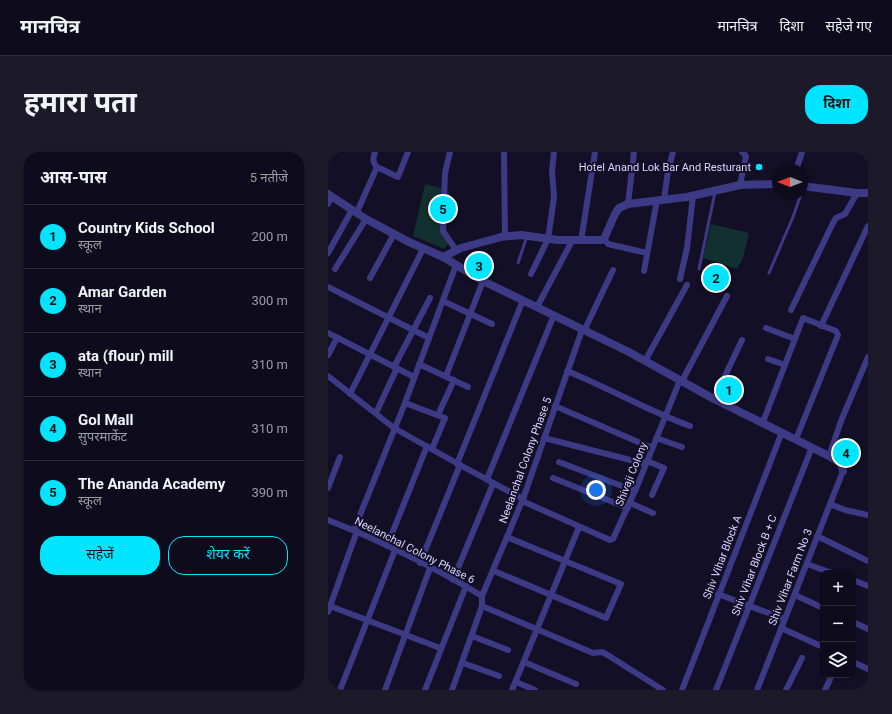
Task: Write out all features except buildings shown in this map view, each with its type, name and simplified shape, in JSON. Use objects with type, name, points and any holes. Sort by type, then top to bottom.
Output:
[{"type":"street","points":[[375,152],[373,159],[374,164],[377,167],[398,177],[408,152]]},
{"type":"street","points":[[450,152],[445,180],[443,231],[456,250]]},
{"type":"street","points":[[504,152],[505,237]]},
{"type":"street","points":[[531,274],[548,239],[553,202],[554,152]]},
{"type":"street","points":[[581,241],[595,152]]},
{"type":"street","points":[[628,204],[634,152]]},
{"type":"street","points":[[644,271],[647,253],[673,152]]},
{"type":"street","points":[[740,185],[745,152]]},
{"type":"street","points":[[798,164],[802,152]]},
{"type":"street","points":[[328,253],[354,211],[377,167]]},
{"type":"street","points":[[604,239],[619,208],[628,204],[693,196],[740,185],[772,184]]},
{"type":"street","points":[[808,189],[868,193]]},
{"type":"street","points":[[791,310],[833,223],[836,218],[845,214],[857,193]]},
{"type":"street","points":[[328,204],[330,195],[366,219],[423,249],[443,257],[483,281],[554,315],[714,399],[829,456],[841,463],[843,471]]},
{"type":"street","points":[[680,279],[687,248],[693,196]]},
{"type":"street","points":[[334,269],[366,219]]},
{"type":"street","points":[[821,326],[868,226]]},
{"type":"street","points":[[370,278],[394,234]]},
{"type":"street","points":[[443,257],[456,250],[505,237],[528,236],[572,241],[604,239]]},
{"type":"street","points":[[604,239],[608,244],[647,253]]},
{"type":"street","points":[[537,307],[572,241]]},
{"type":"street","points":[[350,394],[423,249]]},
{"type":"street","points":[[328,612],[355,531],[405,403],[456,265]]},
{"type":"street","name":"Neelanchal Colony Phase 5","points":[[482,596],[494,571],[522,500],[567,371],[583,330],[613,270]]},
{"type":"street","points":[[446,376],[483,281]]},
{"type":"street","points":[[644,361],[687,285]]},
{"type":"street","points":[[328,288],[429,338]]},
{"type":"street","name":"Shivaji Colony","points":[[579,527],[610,540],[613,539],[635,491],[664,417],[681,381],[727,296]]},
{"type":"street","points":[[376,413],[413,330],[430,298]]},
{"type":"street","points":[[420,563],[523,300]]},
{"type":"street","points":[[443,301],[492,324]]},
{"type":"street","points":[[453,580],[554,315]]},
{"type":"street","points":[[763,422],[803,318],[836,331],[838,335],[796,439]]},
{"type":"street","points":[[766,328],[795,339]]},
{"type":"street","points":[[328,333],[414,377]]},
{"type":"street","points":[[328,355],[337,338]]},
{"type":"street","points":[[714,399],[742,340]]},
{"type":"street","points":[[829,456],[841,421],[868,358]]},
{"type":"street","points":[[768,359],[785,365]]},
{"type":"street","points":[[419,364],[468,387]]},
{"type":"street","points":[[567,371],[612,390],[664,417],[690,426]]},
{"type":"street","points":[[328,376],[394,428],[522,500],[579,527],[512,690]]},
{"type":"street","points":[[438,415],[454,380]]},
{"type":"street","points":[[387,546],[429,448],[445,418],[420,410],[405,403]]},
{"type":"street","points":[[555,406],[652,448]]},
{"type":"street","name":"Shiv Vihar Block A","points":[[682,690],[782,432]]},
{"type":"street","points":[[544,438],[646,462],[664,468],[652,495]]},
{"type":"street","points":[[656,438],[682,448]]},
{"type":"street","name":"Shiv Vihar Block B + C","points":[[716,690],[812,447]]},
{"type":"street","points":[[328,488],[340,457]]},
{"type":"street","points":[[559,462],[635,491]]},
{"type":"street","name":"Shiv Vihar Farm No 3","points":[[757,690],[843,471]]},
{"type":"street","points":[[553,478],[653,513]]},
{"type":"street","points":[[830,504],[845,510],[868,515]]},
{"type":"street","name":"Neelanchal Colony Phase 6","points":[[328,520],[387,546],[466,586],[482,596],[482,606],[455,689]]},
{"type":"street","points":[[817,536],[868,561]]},
{"type":"street","points":[[494,571],[606,618],[621,584],[507,537]]},
{"type":"street","points":[[340,690],[395,550]]},
{"type":"street","points":[[807,564],[824,570]]},
{"type":"street","points":[[385,690],[430,568]]},
{"type":"street","points":[[856,581],[868,586]]},
{"type":"street","points":[[426,690],[440,648],[466,586]]},
{"type":"street","points":[[718,594],[784,619]]},
{"type":"street","points":[[795,595],[820,607]]},
{"type":"street","points":[[330,606],[440,648]]},
{"type":"street","points":[[482,606],[593,652],[602,652],[663,690]]},
{"type":"street","points":[[856,623],[868,629]]},
{"type":"street","points":[[781,628],[820,646]]},
{"type":"street","points":[[472,636],[508,650]]},
{"type":"street","points":[[786,690],[802,658]]},
{"type":"street","points":[[524,662],[576,684]]},
{"type":"street","points":[[463,663],[499,676]]},
{"type":"street","points":[[856,663],[868,669]]},
{"type":"street","points":[[825,690],[831,678]]},
{"type":"street","points":[[516,682],[535,690]]},
{"type":"lane","points":[[699,269],[715,190]]},
{"type":"lane","points":[[769,273],[794,216],[799,200]]},
{"type":"lane","points":[[518,263],[528,236]]},
{"type":"green space","points":[[425,184],[445,189],[441,211],[441,223],[444,237],[448,244],[444,249],[413,236]]},
{"type":"green space","points":[[711,224],[749,233],[743,258],[737,269],[703,258]]},
{"type":"place","name":"Hotel Anand Lok Bar And Resturant","points":[[759,167]]},
{"type":"place","name":"The Ananda Academy","points":[[443,209]]},
{"type":"place","name":"ata (flour) mill","points":[[479,266]]},
{"type":"place","name":"Amar Garden","points":[[716,278]]},
{"type":"place","name":"Country Kids School","points":[[729,390]]},
{"type":"place","name":"Gol Mall","points":[[846,453]]}]
